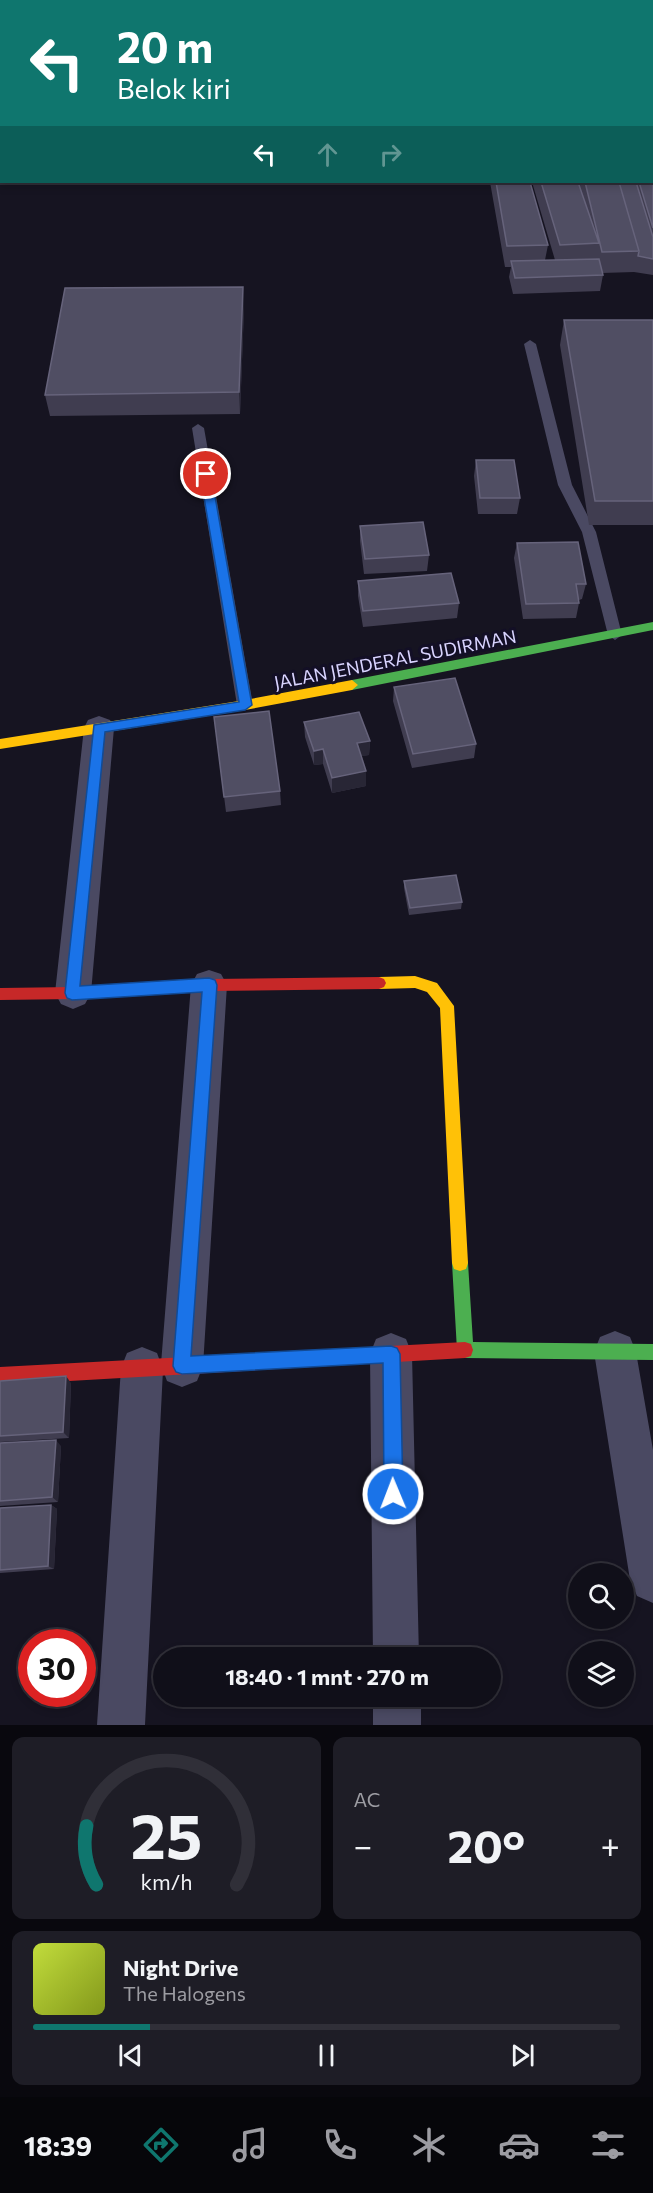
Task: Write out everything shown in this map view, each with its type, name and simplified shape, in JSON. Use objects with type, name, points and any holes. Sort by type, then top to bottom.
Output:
[{"type":"street","name":"JALAN JENDERAL SUDIRMAN","points":[[0,744],[245,705],[653,626]]},
{"type":"street","points":[[72,993],[99,728]]},
{"type":"street","points":[[0,994],[72,993],[209,985],[415,982],[432,987],[447,1006],[465,1350]]},
{"type":"street","points":[[121,1725],[209,985]]},
{"type":"street","points":[[0,1376],[465,1350],[634,1352],[653,1580]]},
{"type":"street","points":[[391,1354],[396,1647]]},
{"type":"street","points":[[397,1707],[397,1725]]},
{"type":"lane","points":[[530,344],[565,485],[589,532],[615,635]]},
{"type":"lane","points":[[198,428],[245,705]]},
{"type":"building","points":[[496,183],[530,183],[548,245],[507,246]]},
{"type":"building","points":[[541,183],[578,183],[599,243],[560,245]]},
{"type":"building","points":[[585,183],[619,183],[639,251],[602,252]]},
{"type":"building","points":[[619,183],[636,183],[653,237],[653,259],[638,256],[639,251]]},
{"type":"building","points":[[639,183],[653,183],[653,228]]},
{"type":"building","points":[[599,259],[603,275],[515,278],[511,261]]},
{"type":"building","points":[[243,287],[239,392],[45,395],[65,288]]},
{"type":"building","points":[[564,320],[653,320],[653,501],[595,501]]},
{"type":"building","points":[[476,460],[514,460],[520,498],[480,498]]},
{"type":"building","points":[[423,522],[429,555],[365,559],[360,526]]},
{"type":"building","points":[[578,542],[586,584],[576,584],[579,603],[526,604],[517,543]]},
{"type":"building","points":[[451,573],[459,603],[363,611],[358,581]]},
{"type":"building","points":[[455,678],[476,744],[413,754],[394,687]]},
{"type":"building","points":[[269,711],[280,791],[224,797],[214,717]]},
{"type":"building","points":[[359,712],[370,741],[357,743],[366,771],[332,778],[323,749],[314,751],[304,722]]},
{"type":"building","points":[[456,875],[462,902],[410,908],[404,881]]},
{"type":"building","points":[[66,1376],[63,1432],[0,1436],[0,1381]]},
{"type":"building","points":[[56,1440],[52,1497],[0,1501],[0,1443]]},
{"type":"building","points":[[51,1505],[48,1566],[0,1570],[0,1508]]},
{"type":"traffic: fast","points":[[352,685],[653,626]]},
{"type":"traffic: fast","points":[[460,1263],[465,1350],[653,1352]]},
{"type":"traffic: slow","points":[[0,744],[245,705],[352,685]]},
{"type":"traffic: slow","points":[[379,983],[415,982],[432,987],[447,1006],[460,1263]]},
{"type":"traffic: jam","points":[[0,994],[73,993],[209,985],[379,983]]},
{"type":"traffic: jam","points":[[0,1376],[465,1350]]},
{"type":"route","points":[[206,474],[245,705],[99,728],[72,993],[209,985],[182,1366],[391,1354],[393,1494]]}]
